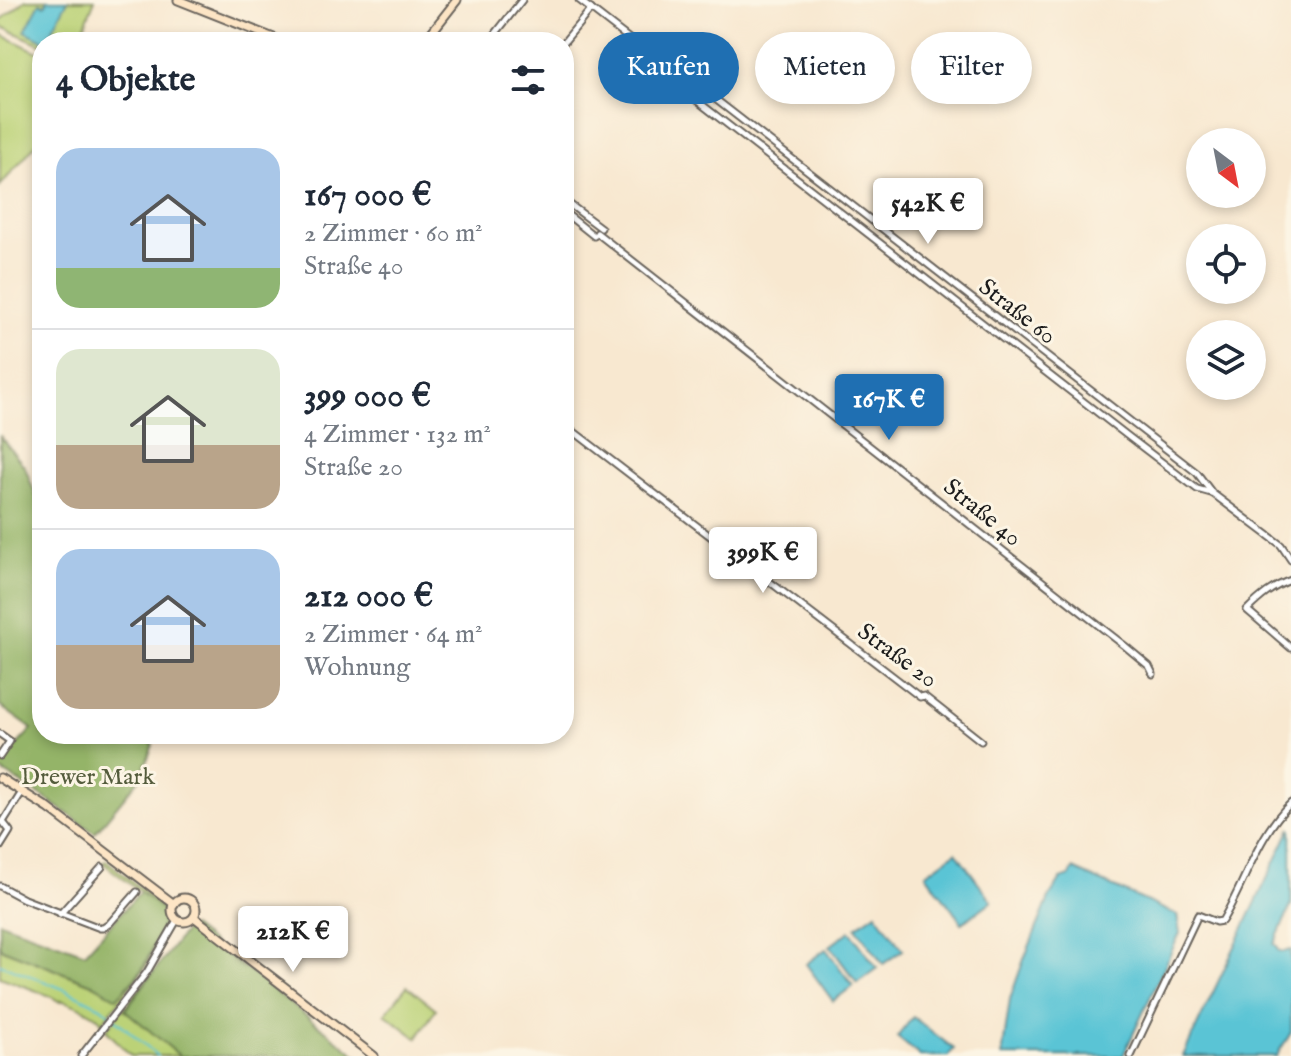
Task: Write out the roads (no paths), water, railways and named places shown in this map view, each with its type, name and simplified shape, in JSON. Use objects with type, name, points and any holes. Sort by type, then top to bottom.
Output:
[{"type":"main road","points":[[178,0],[259,32]]},
{"type":"main road","points":[[432,32],[457,0]]},
{"type":"main road","points":[[0,778],[95,842],[174,904]]},
{"type":"main road","points":[[183,898],[191,900],[196,908],[194,917],[186,922],[177,920],[172,911],[174,904],[183,898]]},
{"type":"main road","points":[[194,917],[374,1056]]},
{"type":"street","points":[[497,32],[522,0]]},
{"type":"street","name":"Straße 60","points":[[579,0],[620,32]]},
{"type":"street","points":[[572,32],[591,9]]},
{"type":"street","points":[[702,104],[1143,448],[1197,489],[1212,493]]},
{"type":"street","name":"Straße 60","points":[[722,104],[1200,475],[1212,493],[1281,546],[1291,560]]},
{"type":"street","name":"Straße 40","points":[[574,209],[598,232],[1125,646],[1149,666],[1153,674]]},
{"type":"street","points":[[574,218],[598,232]]},
{"type":"street","name":"Straße 20","points":[[574,432],[981,741]]},
{"type":"street","points":[[1291,580],[1276,586],[1247,610],[1291,648]]},
{"type":"street","points":[[0,734],[10,741],[0,756]]},
{"type":"street","points":[[0,847],[10,831],[2,821],[22,792]]},
{"type":"street","points":[[1131,1056],[1198,915],[1216,922],[1222,921],[1263,838],[1291,803]]},
{"type":"street","points":[[60,914],[102,867]]},
{"type":"street","points":[[0,886],[24,900],[103,928],[137,892]]},
{"type":"street","points":[[81,1056],[147,972],[177,920]]},
{"type":"water","points":[[48,0],[68,0],[51,32],[32,32],[32,35],[25,31],[40,3],[45,5]]},
{"type":"water","points":[[1291,828],[1291,906],[1274,944],[1283,952],[1291,950],[1291,1032],[1277,1056],[1183,1056]]},
{"type":"water","points":[[956,852],[992,901],[962,923],[926,874]]},
{"type":"water","points":[[1073,869],[1177,915],[1180,933],[1123,1056],[1002,1056],[1010,999],[1024,959],[1049,898],[1061,879],[1070,876]]},
{"type":"water","points":[[876,913],[903,950],[883,964],[856,927]]},
{"type":"water","points":[[850,931],[877,968],[857,983],[830,946]]},
{"type":"water","points":[[826,949],[853,986],[833,1001],[806,964]]},
{"type":"water","points":[[913,1017],[954,1049],[948,1056],[920,1056],[897,1037]]},
{"type":"waterway","points":[[0,964],[101,1007],[158,1056]]},
{"type":"park label","name":"Drewer Mark","points":[[88,776]]}]
